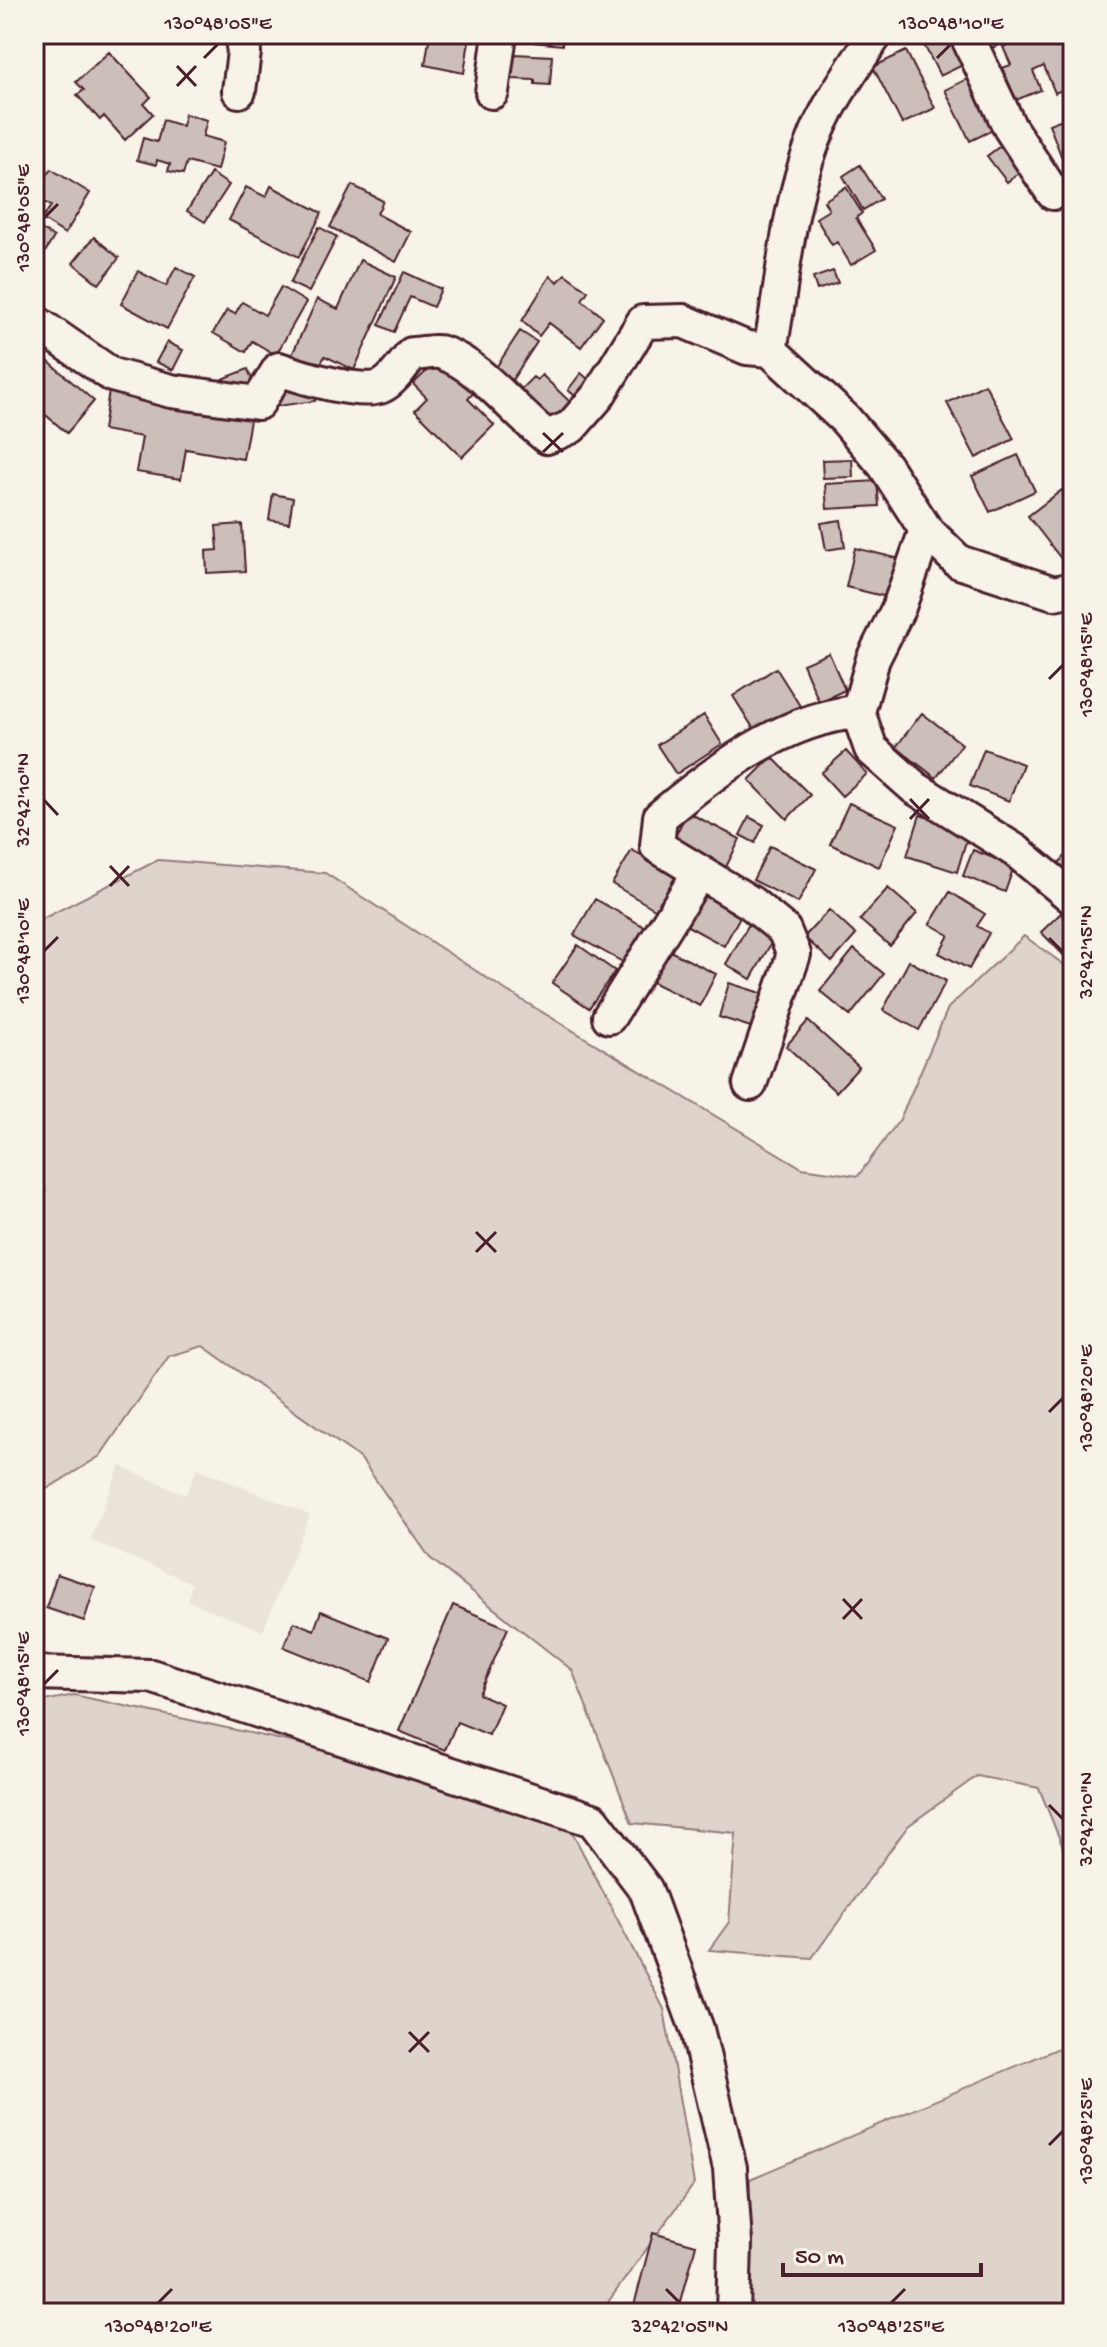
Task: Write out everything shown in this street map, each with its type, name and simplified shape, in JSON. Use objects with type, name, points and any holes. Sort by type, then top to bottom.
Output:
[{"type":"street","points":[[239,91],[244,52],[241,34]]},
{"type":"street","points":[[492,92],[500,34]]},
{"type":"street","points":[[770,350],[791,217],[811,146],[835,94],[876,34]]},
{"type":"street","points":[[966,34],[1010,128],[1053,193]]},
{"type":"street","points":[[34,321],[112,375],[171,391],[258,403],[279,369],[313,380],[371,389],[383,386],[412,354],[441,352],[471,368],[529,424],[547,437],[571,427],[598,396],[643,322],[683,321],[747,348],[770,350],[855,431],[885,466],[926,530],[959,562],[1054,593],[1073,589]]},
{"type":"street","points":[[926,530],[899,607],[873,659],[858,712],[871,749],[915,788],[1016,851],[1073,898]]},
{"type":"street","points":[[750,1084],[794,954],[784,930],[751,903],[657,846],[660,817],[700,783],[761,745],[798,728],[843,713],[858,712]]},
{"type":"street","points":[[609,1017],[699,873]]},
{"type":"street","points":[[34,1673],[151,1676],[593,1820],[646,1890],[697,2029],[730,2168],[735,2243],[733,2313]]},
{"type":"shaded area","points":[[158,860],[325,873],[507,991],[802,1168],[858,1176],[900,1119],[948,1008],[1024,936],[1073,971],[1073,1872],[1039,1788],[977,1776],[908,1826],[812,1958],[709,1950],[729,1922],[736,1833],[632,1823],[572,1670],[430,1558],[361,1459],[203,1346],[169,1356],[100,1456],[34,1497],[34,1206],[46,1191],[34,1152],[34,923]]},
{"type":"shaded area","points":[[120,1466],[186,1495],[197,1468],[310,1515],[263,1631],[188,1601],[192,1583],[90,1540]]},
{"type":"shaded area","points":[[74,1695],[319,1748],[570,1828],[664,2009],[694,2184],[600,2313],[34,2313],[34,1703]]},
{"type":"shaded area","points":[[1073,2042],[1073,2313],[746,2313],[750,2179]]},
{"type":"building","points":[[430,34],[469,41],[464,73],[425,65]]},
{"type":"building","points":[[534,34],[563,34],[562,45],[534,42]]},
{"type":"building","points":[[941,34],[955,34],[969,62],[940,76],[923,43]]},
{"type":"building","points":[[986,34],[1024,34],[992,48]]},
{"type":"building","points":[[1034,34],[1062,34],[1073,61],[1073,85],[1055,93],[1044,66],[1033,71],[1041,90],[1016,100],[1002,68],[1011,65],[1003,47]]},
{"type":"building","points":[[906,51],[935,108],[902,124],[873,67]]},
{"type":"building","points":[[109,52],[151,97],[144,104],[153,114],[125,140],[104,116],[100,120],[77,95],[84,90],[76,82]]},
{"type":"building","points":[[514,54],[552,56],[550,85],[535,84],[535,80],[512,79]]},
{"type":"building","points":[[969,78],[973,86],[978,84],[999,127],[970,141],[945,90]]},
{"type":"building","points":[[185,114],[207,120],[203,136],[224,142],[217,170],[187,162],[183,174],[168,171],[170,164],[157,160],[156,165],[137,160],[143,138],[157,142],[163,120],[182,126]]},
{"type":"building","points":[[1073,115],[1073,177],[1070,179],[1049,124]]},
{"type":"building","points":[[1008,140],[1028,166],[1007,182],[987,156]]},
{"type":"building","points":[[860,165],[881,199],[863,210],[843,176]]},
{"type":"building","points":[[51,169],[90,193],[65,234],[42,219],[51,206],[34,196]]},
{"type":"building","points":[[211,173],[229,185],[205,222],[187,211]]},
{"type":"building","points":[[352,185],[383,201],[377,214],[411,232],[396,262],[330,227]]},
{"type":"building","points":[[271,186],[322,213],[299,257],[229,220],[246,187],[266,197]]},
{"type":"building","points":[[846,187],[862,213],[856,218],[876,250],[851,265],[837,242],[832,245],[816,218],[829,210],[824,201]]},
{"type":"building","points":[[34,225],[54,237],[34,271]]},
{"type":"building","points":[[319,227],[337,237],[309,292],[290,283]]},
{"type":"building","points":[[94,237],[119,258],[99,284],[73,263]]},
{"type":"building","points":[[360,260],[396,277],[354,370],[325,356],[321,363],[291,357],[317,299],[338,309]]},
{"type":"building","points":[[176,267],[195,277],[167,329],[121,304],[138,271],[166,286]]},
{"type":"building","points":[[833,271],[838,283],[817,290],[813,278]]},
{"type":"building","points":[[404,272],[441,289],[433,307],[410,297],[394,332],[379,325]]},
{"type":"building","points":[[565,274],[588,291],[582,300],[603,317],[581,347],[549,323],[539,336],[522,321],[550,276],[558,282]]},
{"type":"building","points":[[281,287],[306,302],[276,355],[252,341],[246,352],[213,333],[227,310],[235,314],[242,302],[265,315]]},
{"type":"building","points":[[520,331],[537,342],[510,383],[493,372]]},
{"type":"building","points":[[167,342],[183,350],[173,370],[156,362]]},
{"type":"building","points":[[41,355],[94,401],[67,433],[34,405],[34,364]]},
{"type":"building","points":[[432,366],[456,372],[475,391],[468,399],[494,425],[462,457],[415,410],[427,398],[413,384]]},
{"type":"building","points":[[248,369],[254,386],[226,396],[220,380]]},
{"type":"building","points":[[581,373],[595,385],[581,401],[568,390]]},
{"type":"building","points":[[542,375],[570,402],[545,427],[514,396],[533,377],[537,380]]},
{"type":"building","points":[[313,380],[315,401],[278,406],[275,384]]},
{"type":"building","points":[[110,384],[252,409],[243,459],[186,449],[181,479],[136,472],[142,437],[103,430]]},
{"type":"building","points":[[985,384],[1014,439],[976,458],[947,403]]},
{"type":"building","points":[[1018,455],[1035,491],[990,512],[972,476]]},
{"type":"building","points":[[852,459],[853,477],[823,478],[822,460]]},
{"type":"building","points":[[877,481],[879,506],[827,509],[825,484]]},
{"type":"building","points":[[1062,490],[1073,504],[1073,559],[1066,565],[1028,516]]},
{"type":"building","points":[[273,494],[293,498],[289,523],[269,520]]},
{"type":"building","points":[[841,520],[845,547],[826,550],[821,523]]},
{"type":"building","points":[[242,524],[245,571],[207,573],[206,551],[218,550],[216,526]]},
{"type":"building","points":[[855,548],[900,559],[891,598],[846,587]]},
{"type":"building","points":[[829,653],[845,690],[819,702],[803,664]]},
{"type":"building","points":[[776,668],[800,706],[757,734],[733,696]]},
{"type":"building","points":[[922,713],[962,744],[936,778],[896,747]]},
{"type":"building","points":[[704,715],[722,744],[676,774],[657,745]]},
{"type":"building","points":[[984,749],[1023,764],[1009,801],[970,786]]},
{"type":"building","points":[[846,751],[867,774],[842,796],[821,773]]},
{"type":"building","points":[[772,757],[810,795],[787,819],[749,780]]},
{"type":"building","points":[[849,803],[898,825],[879,867],[830,844]]},
{"type":"building","points":[[687,812],[740,839],[723,873],[670,847]]},
{"type":"building","points":[[920,815],[969,831],[957,872],[907,856]]},
{"type":"building","points":[[749,817],[764,825],[755,843],[740,835]]},
{"type":"building","points":[[770,846],[816,869],[798,903],[753,880]]},
{"type":"building","points":[[1073,848],[1073,882],[1056,866]]},
{"type":"building","points":[[632,850],[680,877],[660,912],[612,884]]},
{"type":"building","points":[[973,850],[1014,866],[1005,892],[963,876]]},
{"type":"building","points":[[888,888],[917,913],[890,946],[860,920]]},
{"type":"building","points":[[703,889],[743,911],[724,946],[684,924]]},
{"type":"building","points":[[950,892],[985,914],[977,926],[989,933],[969,969],[939,953],[949,935],[930,924]]},
{"type":"building","points":[[595,899],[650,930],[630,966],[574,935]]},
{"type":"building","points":[[829,910],[856,935],[832,962],[804,937]]},
{"type":"building","points":[[1061,913],[1073,925],[1073,965],[1041,932]]},
{"type":"building","points":[[749,924],[774,938],[751,979],[726,964]]},
{"type":"building","points":[[578,945],[615,971],[589,1008],[552,983]]},
{"type":"building","points":[[854,949],[884,974],[850,1016],[820,991]]},
{"type":"building","points":[[668,950],[716,974],[700,1006],[652,982]]},
{"type":"building","points":[[909,961],[946,981],[919,1030],[883,1010]]},
{"type":"building","points":[[729,983],[764,994],[754,1028],[719,1017]]},
{"type":"building","points":[[808,1021],[859,1067],[836,1092],[786,1046]]},
{"type":"building","points":[[57,1574],[95,1587],[84,1621],[46,1608]]},
{"type":"building","points":[[453,1605],[508,1628],[479,1694],[502,1704],[489,1735],[457,1722],[445,1750],[399,1731]]},
{"type":"building","points":[[321,1611],[388,1638],[371,1682],[284,1647],[294,1622],[314,1630]]},
{"type":"building","points":[[653,2233],[696,2245],[678,2313],[632,2313]]}]
